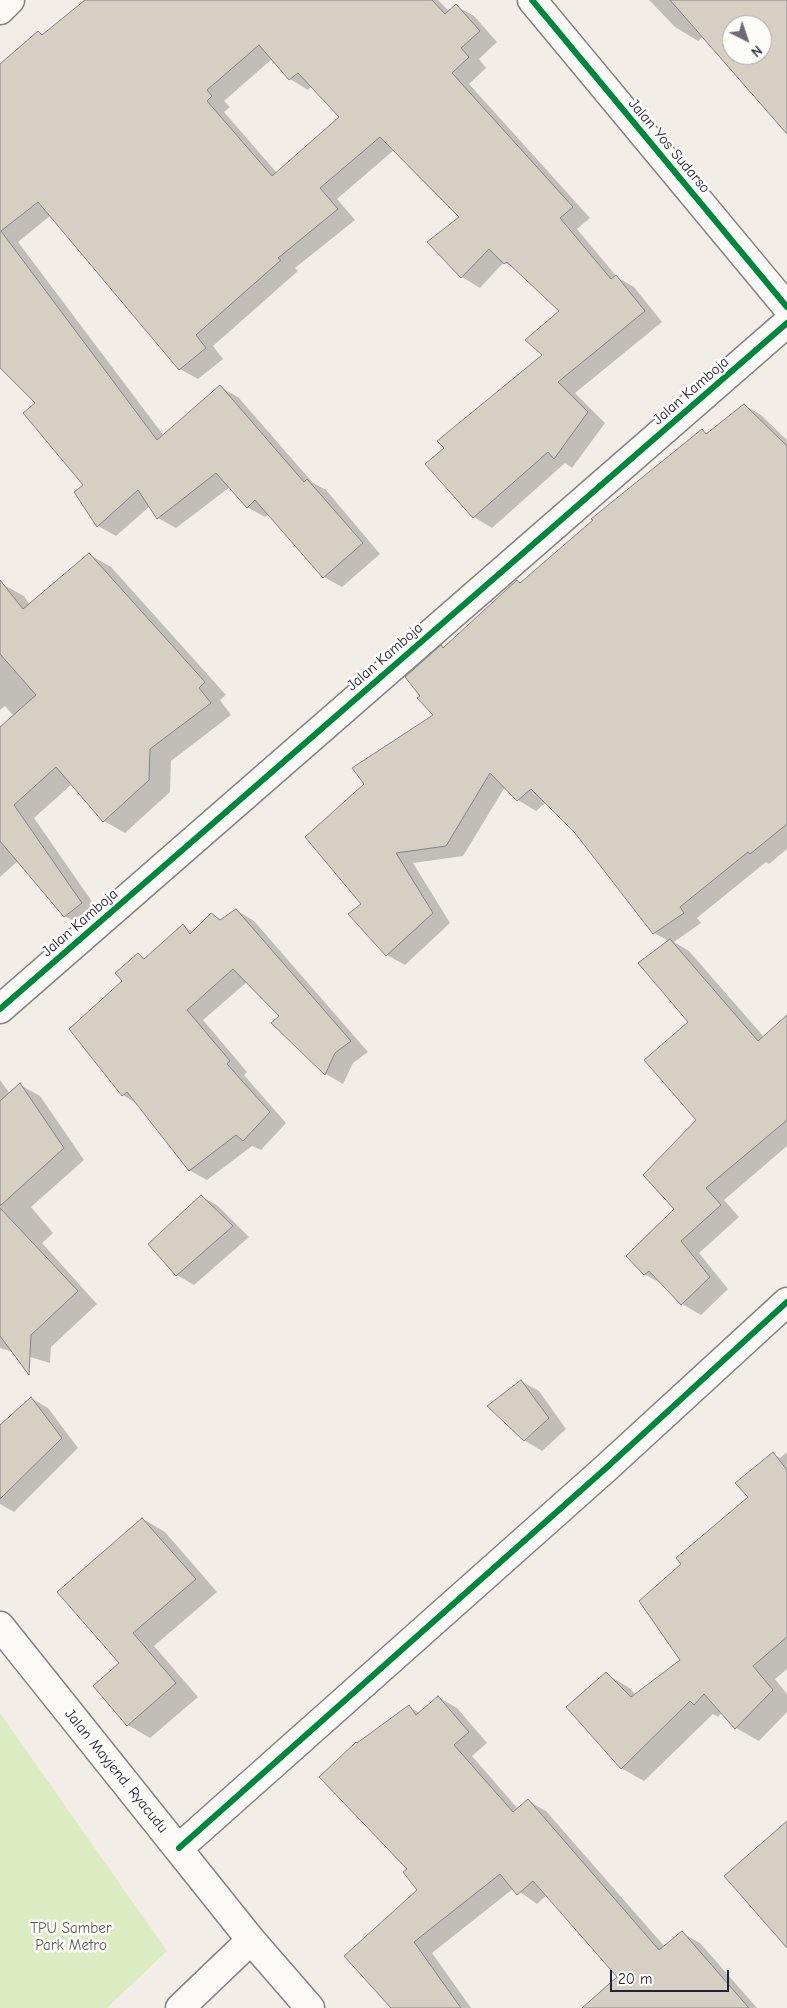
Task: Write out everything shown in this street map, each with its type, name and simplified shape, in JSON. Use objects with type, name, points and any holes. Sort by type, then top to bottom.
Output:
[{"type":"street","points":[[0,10],[10,0]]},
{"type":"street","name":"Jalan Yos Sudarso","points":[[532,0],[787,307]]},
{"type":"street","name":"Jalan Kamboja","points":[[0,1009],[787,323]]},
{"type":"street","points":[[179,1848],[605,1469],[787,1302]]},
{"type":"street","name":"Jalan Mayjend. Ryacudu","points":[[0,1626],[251,1940],[310,2008]]},
{"type":"street","points":[[180,2008],[251,1940]]},
{"type":"green space","name":"TPU Samber Park Metro","points":[[0,1713],[167,1951],[107,2008],[0,2008]]},
{"type":"building","points":[[85,0],[432,0],[445,14],[456,4],[480,31],[461,48],[469,57],[452,73],[573,207],[560,218],[611,279],[616,275],[645,311],[558,382],[588,412],[554,459],[548,452],[473,518],[425,464],[444,448],[437,441],[542,355],[525,340],[559,311],[507,262],[504,264],[489,249],[461,278],[427,242],[459,217],[380,137],[320,188],[338,209],[278,258],[281,260],[196,335],[206,348],[179,370],[38,202],[1,231],[157,440],[220,385],[304,482],[307,479],[363,543],[323,578],[255,500],[247,508],[216,473],[157,519],[138,490],[97,527],[74,492],[83,485],[23,413],[35,403],[0,368],[0,64],[38,31],[42,35]],"holes":[[[259,45],[289,80],[298,73],[339,117],[272,176],[207,101],[212,96],[207,90]]]},
{"type":"building","points":[[670,0],[787,0],[787,134],[727,65],[772,65],[772,15],[722,15],[722,60]]},
{"type":"building","points":[[744,404],[787,446],[787,824],[750,854],[748,852],[680,907],[684,913],[653,934],[575,833],[531,789],[517,801],[490,773],[446,846],[396,853],[433,913],[386,956],[348,914],[361,904],[305,837],[364,784],[352,768],[433,715],[417,698],[420,696],[405,677],[441,645],[443,648],[517,580],[520,583],[593,520],[591,519],[702,429],[706,434]]},
{"type":"building","points":[[89,553],[205,682],[199,688],[211,703],[150,749],[149,780],[103,822],[56,767],[14,805],[82,903],[64,917],[0,841],[0,727],[36,695],[0,654],[0,580],[23,609]]},
{"type":"building","points":[[236,909],[351,1041],[335,1053],[325,1075],[271,1023],[279,1016],[233,969],[187,1010],[230,1061],[227,1064],[270,1112],[243,1141],[236,1135],[189,1171],[127,1092],[122,1096],[69,1029],[122,981],[115,973],[138,953],[144,959],[183,924],[190,934],[211,913],[220,920]]},
{"type":"building","points":[[670,939],[758,1041],[787,1015],[787,1120],[706,1188],[721,1205],[681,1241],[710,1277],[681,1305],[649,1271],[644,1275],[626,1256],[674,1209],[643,1175],[696,1120],[644,1060],[688,1022],[638,963]]},
{"type":"building","points":[[20,1083],[64,1148],[0,1206],[0,1101]]},
{"type":"building","points":[[201,1195],[233,1226],[176,1276],[148,1244]]},
{"type":"building","points":[[0,1208],[78,1291],[31,1335],[29,1375],[0,1336]]},
{"type":"building","points":[[521,1380],[549,1418],[524,1441],[487,1406]]},
{"type":"building","points":[[31,1397],[62,1438],[0,1499],[0,1425]]},
{"type":"building","points":[[773,1452],[787,1470],[787,1637],[753,1666],[773,1690],[735,1729],[704,1694],[694,1705],[690,1701],[621,1769],[566,1707],[606,1672],[631,1697],[680,1660],[639,1601],[681,1564],[676,1558],[748,1497],[735,1483]]},
{"type":"building","points":[[142,1518],[196,1579],[133,1633],[176,1683],[127,1726],[93,1686],[119,1663],[57,1592]]},
{"type":"building","points":[[438,1696],[469,1732],[454,1745],[513,1812],[528,1799],[659,1950],[682,1931],[749,2008],[582,2008],[617,1977],[533,1881],[517,1895],[500,1874],[414,1942],[461,2008],[391,2008],[344,1956],[417,1890],[403,1872],[407,1869],[319,1777],[356,1742],[409,1705],[416,1715]]},
{"type":"building","points":[[787,1821],[787,1948],[724,1876]]},
{"type":"cycle path","points":[[532,0],[787,307]]},
{"type":"cycle path","points":[[0,1009],[787,323]]},
{"type":"cycle path","points":[[179,1848],[605,1469],[787,1302]]}]
